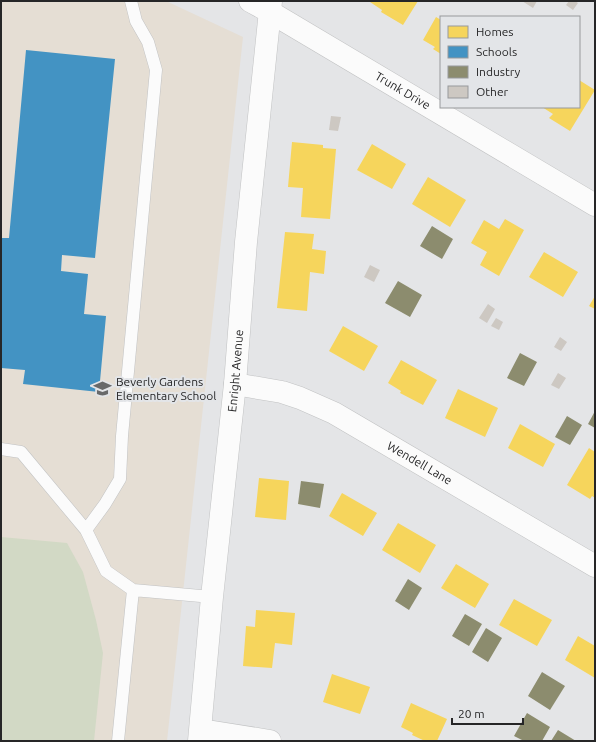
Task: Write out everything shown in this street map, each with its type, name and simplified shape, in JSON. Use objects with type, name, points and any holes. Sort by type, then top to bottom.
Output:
[{"type":"street","name":"Trunk Drive","points":[[250,1],[271,6],[595,205]]},
{"type":"street","name":"Enright Avenue","points":[[200,735],[212,597],[235,384],[246,242],[271,6]]},
{"type":"street","name":"Wendell Lane","points":[[235,384],[282,392],[334,413],[595,566]]},
{"type":"street","points":[[200,735],[270,741]]},
{"type":"lane","points":[[86,530],[105,504],[120,479],[122,436],[156,70],[148,42],[136,21],[131,1]]},
{"type":"lane","points":[[1,449],[21,452],[86,530],[106,571],[133,590],[212,597]]},
{"type":"lane","points":[[118,741],[133,590]]},
{"type":"shaded area","name":"Beverly Gardens Elementary School","points":[[1,1],[166,1],[243,37],[167,741],[1,741]]},
{"type":"green space","points":[[1,537],[67,543],[83,572],[103,653],[94,741],[1,741]]},
{"type":"building: Homes","points":[[370,1],[418,1],[403,25],[381,12],[382,10]]},
{"type":"building: Homes","points":[[436,17],[440,19],[440,53],[433,49],[435,47],[423,40]]},
{"type":"building: Homes","points":[[580,81],[595,90],[570,131],[549,118],[553,114],[544,108],[580,108]]},
{"type":"building: Homes","points":[[292,142],[323,145],[323,148],[336,149],[330,219],[301,217],[303,188],[288,187]]},
{"type":"building: Homes","points":[[372,144],[406,164],[392,189],[357,170]]},
{"type":"building: Homes","points":[[428,177],[466,200],[450,227],[412,204]]},
{"type":"building: Homes","points":[[505,219],[524,230],[499,276],[480,265],[487,252],[471,243],[484,220],[499,229]]},
{"type":"building: Homes","points":[[285,232],[314,234],[312,249],[326,251],[324,274],[310,272],[307,311],[277,308]]},
{"type":"building: Homes","points":[[544,252],[578,272],[563,297],[529,277]]},
{"type":"building: Homes","points":[[595,296],[595,309],[589,306]]},
{"type":"building: Homes","points":[[343,326],[378,346],[364,371],[329,351]]},
{"type":"building: Homes","points":[[401,360],[437,380],[423,405],[400,393],[401,391],[388,383]]},
{"type":"building: Homes","points":[[458,389],[498,408],[485,437],[445,418]]},
{"type":"building: Homes","points":[[520,424],[555,444],[543,467],[508,448]]},
{"type":"building: Homes","points":[[589,448],[595,452],[595,498],[592,496],[590,499],[567,485]]},
{"type":"building: Homes","points":[[259,478],[289,481],[286,520],[255,517]]},
{"type":"building: Homes","points":[[342,493],[377,513],[363,536],[329,516]]},
{"type":"building: Homes","points":[[398,523],[436,545],[420,573],[382,550]]},
{"type":"building: Homes","points":[[456,564],[489,584],[475,608],[441,588]]},
{"type":"building: Homes","points":[[514,599],[552,620],[537,646],[499,625]]},
{"type":"building: Homes","points":[[256,610],[295,613],[292,645],[275,643],[272,668],[243,666],[246,626],[255,627]]},
{"type":"building: Homes","points":[[578,636],[595,646],[595,678],[565,660]]},
{"type":"building: Homes","points":[[332,674],[370,687],[360,714],[323,702]]},
{"type":"building: Homes","points":[[411,703],[447,719],[437,741],[425,741],[412,735],[413,733],[401,727]]},
{"type":"building: Schools","points":[[26,50],[115,59],[95,258],[62,255],[61,271],[88,274],[84,314],[106,316],[99,392],[23,384],[25,370],[1,368],[1,238],[9,238]]},
{"type":"building: Industry","points":[[432,226],[453,239],[442,259],[420,246]]},
{"type":"building: Industry","points":[[398,281],[422,295],[410,317],[385,303]]},
{"type":"building: Industry","points":[[520,353],[537,362],[524,386],[507,378]]},
{"type":"building: Industry","points":[[595,411],[595,428],[588,424]]},
{"type":"building: Industry","points":[[567,416],[582,425],[570,445],[555,437]]},
{"type":"building: Industry","points":[[301,481],[324,484],[320,508],[298,504]]},
{"type":"building: Industry","points":[[408,579],[422,588],[409,610],[395,601]]},
{"type":"building: Industry","points":[[465,614],[482,624],[469,646],[452,636]]},
{"type":"building: Industry","points":[[486,628],[502,638],[488,662],[472,652]]},
{"type":"building: Industry","points":[[542,672],[565,686],[550,710],[528,696]]},
{"type":"building: Industry","points":[[527,713],[550,727],[542,741],[524,741],[514,736]]},
{"type":"building: Industry","points":[[558,730],[576,741],[551,741]]},
{"type":"building: Other","points":[[522,1],[537,1],[533,8]]},
{"type":"building: Other","points":[[569,1],[575,1],[578,3],[573,10],[566,5]]},
{"type":"building: Other","points":[[331,116],[341,117],[338,131],[329,130]]},
{"type":"building: Other","points":[[370,265],[380,270],[374,282],[364,277]]},
{"type":"building: Other","points":[[488,304],[495,309],[487,323],[479,318]]},
{"type":"building: Other","points":[[496,318],[503,322],[499,330],[491,326]]},
{"type":"building: Other","points":[[560,337],[567,342],[561,351],[554,347]]},
{"type":"building: Other","points":[[558,373],[566,378],[559,389],[551,385]]},
{"type":"place","name":"Beverly Gardens Elementary School","points":[[103,389]]}]
